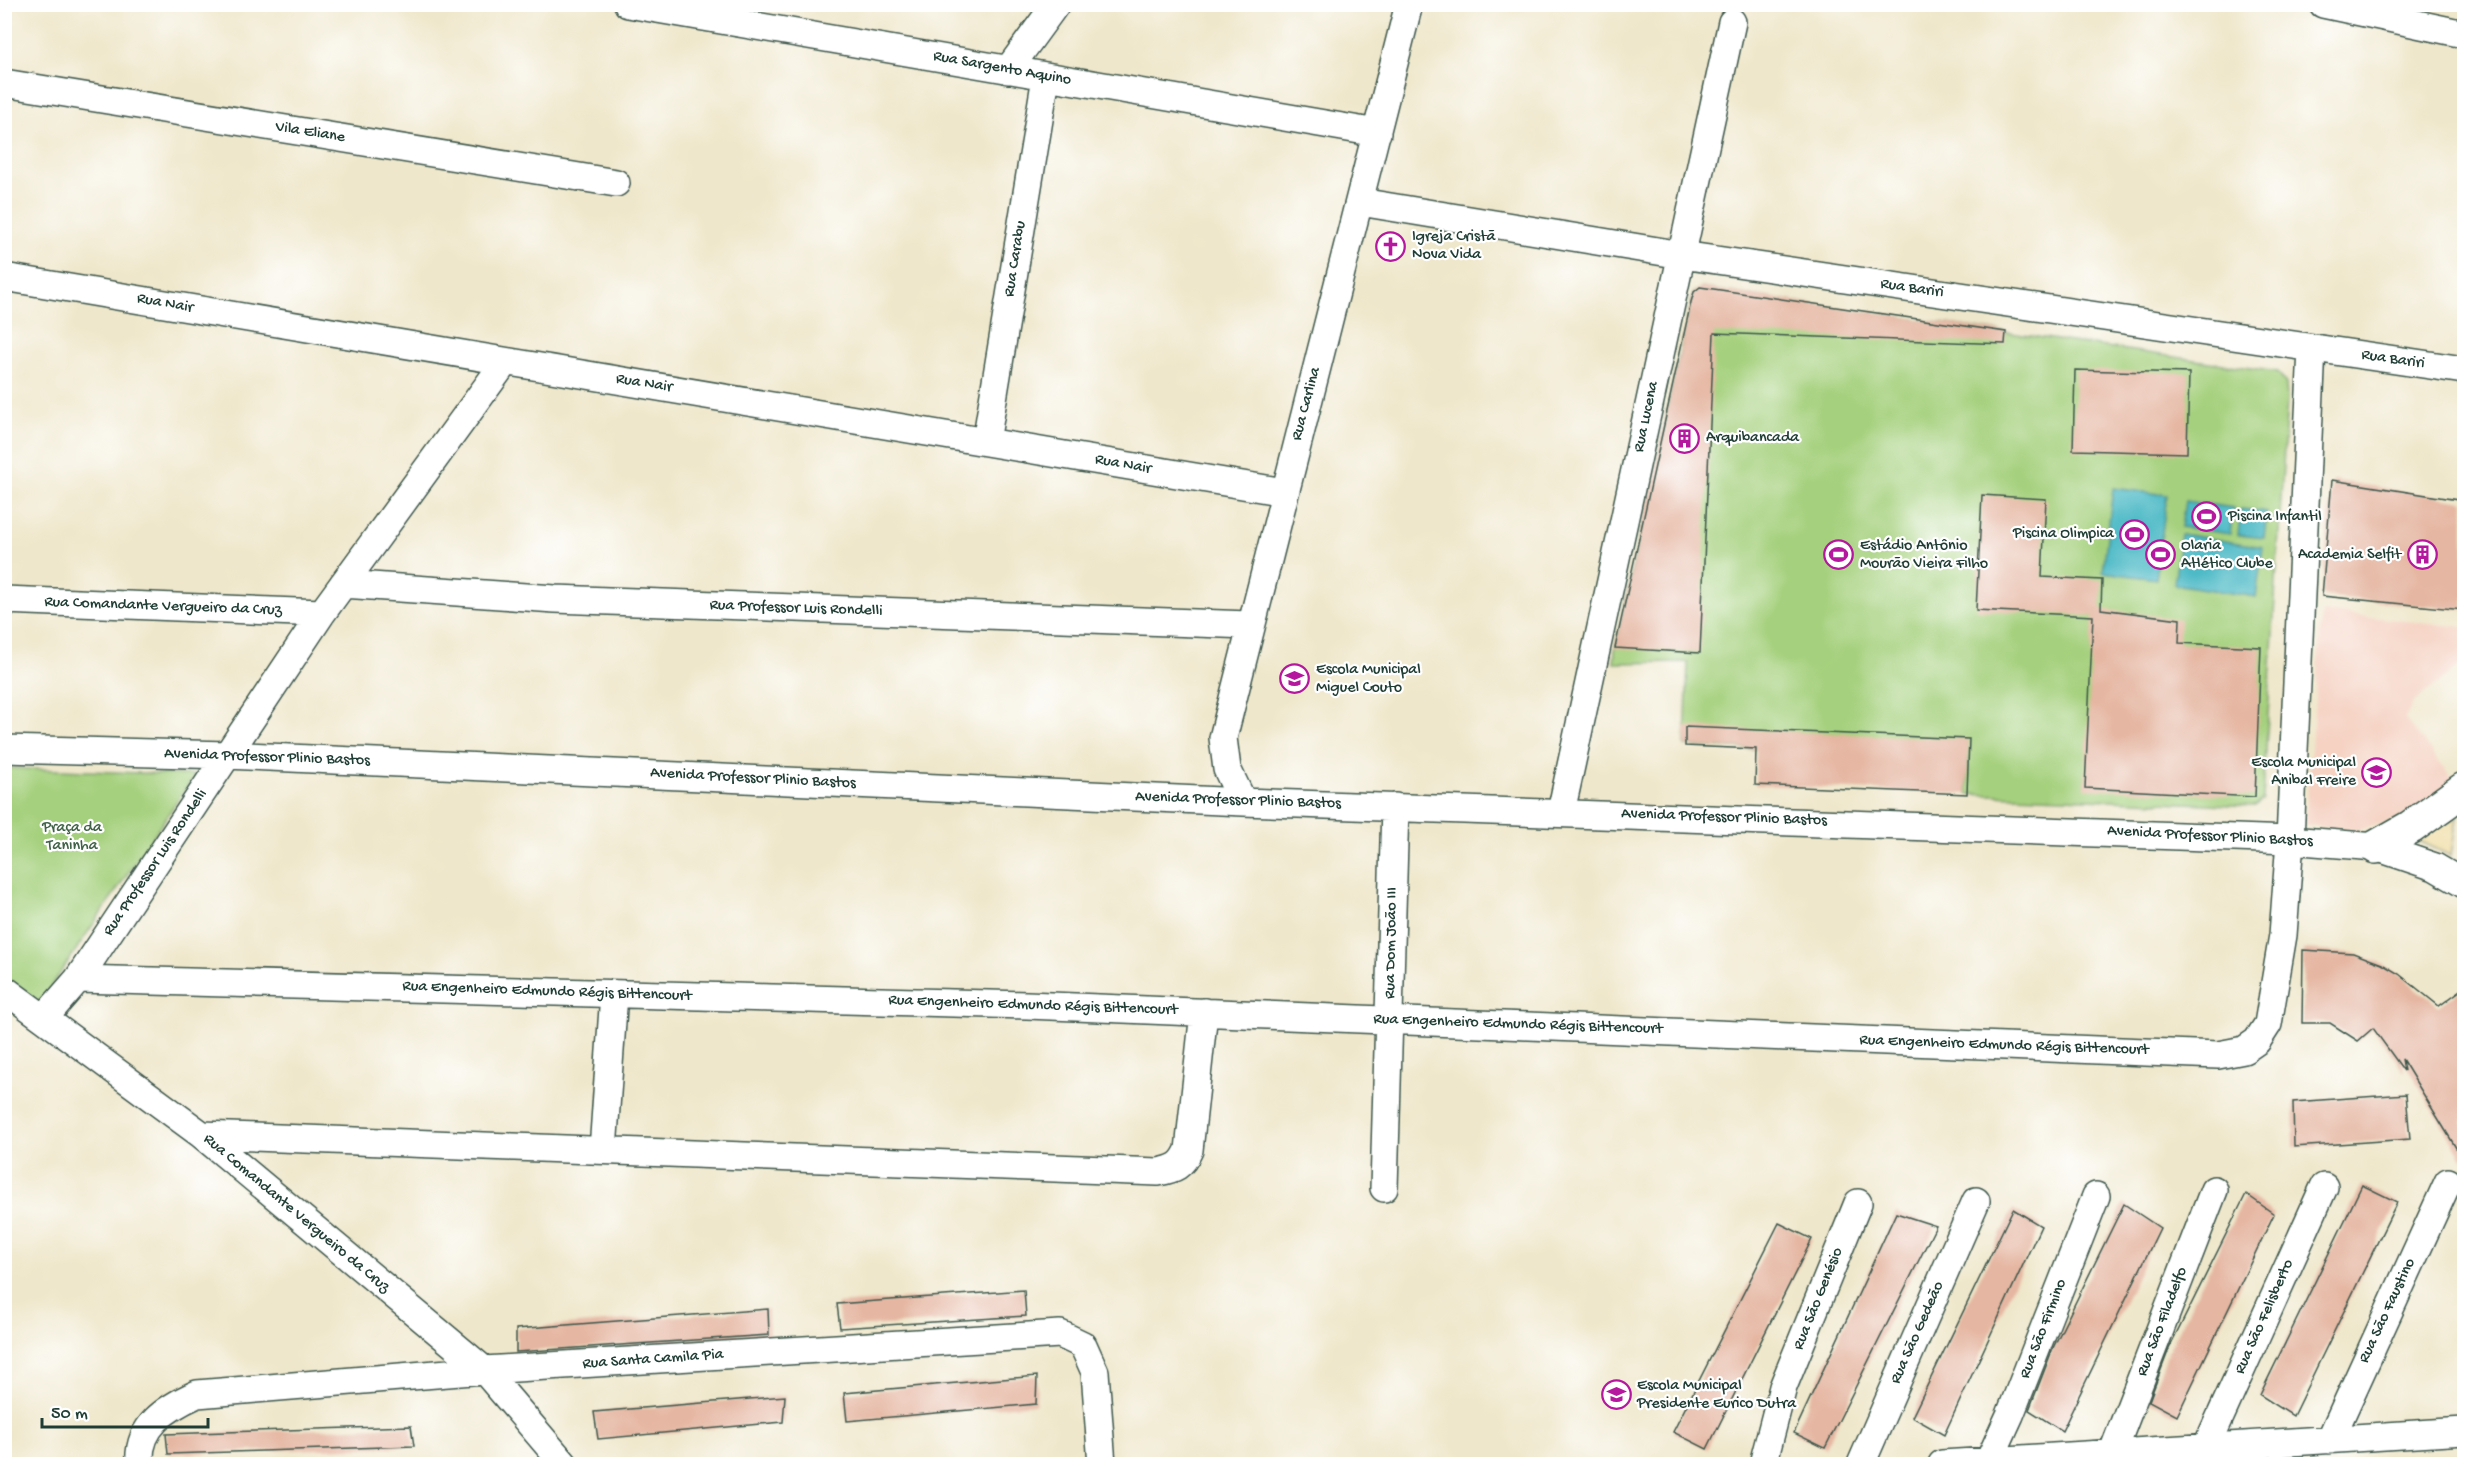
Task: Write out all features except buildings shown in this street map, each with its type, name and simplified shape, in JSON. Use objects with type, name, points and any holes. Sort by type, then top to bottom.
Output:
[{"type":"main road","points":[[2376,847],[2411,827],[2464,789]]},
{"type":"street","name":"Rua Sargento Aquino","points":[[628,4],[747,14],[1008,70],[1377,133]]},
{"type":"street","points":[[1008,70],[1056,4]]},
{"type":"street","name":"Rua Carlina","points":[[1243,802],[1227,769],[1222,738],[1409,4]]},
{"type":"street","points":[[2323,4],[2464,34]]},
{"type":"street","name":"Rua Lucena","points":[[1561,812],[1732,22]]},
{"type":"street","name":"Rua Carabu","points":[[986,442],[1046,77]]},
{"type":"street","name":"Vila Eliane","points":[[4,83],[616,183]]},
{"type":"street","name":"Rua Bariri","points":[[1360,202],[1682,255],[2464,370]]},
{"type":"street","name":"Rua Nair","points":[[4,277],[1284,492]]},
{"type":"street","name":"Rua Engenheiro Edmundo Régis Bittencourt","points":[[78,979],[1204,1012],[2218,1055],[2244,1050],[2257,1041],[2268,1024],[2283,935],[2290,840],[2312,348]]},
{"type":"street","name":"Rua Professor Luis Rondelli","points":[[44,1018],[78,979],[322,613],[505,362]]},
{"type":"street","name":"Rua Professor Luis Rondelli","points":[[343,584],[555,599],[1249,625]]},
{"type":"street","name":"Rua Comandante Vergueiro da Cruz","points":[[4,600],[322,613]]},
{"type":"street","name":"Avenida Professor Plinio Bastos","points":[[4,749],[228,755],[1243,802],[2290,840],[2376,847],[2435,867],[2464,884]]},
{"type":"street","name":"Rua Dom João III","points":[[1384,1188],[1395,807]]},
{"type":"street","name":"Rua Comandante Vergueiro da Cruz","points":[[4,989],[202,1135],[484,1370],[564,1464]]},
{"type":"street","points":[[603,1150],[614,994]]},
{"type":"street","points":[[202,1135],[1158,1172],[1174,1170],[1184,1162],[1189,1150],[1204,1012]]},
{"type":"street","name":"Rua São Faustino","points":[[2330,1440],[2448,1182]]},
{"type":"street","name":"Rua São Felisberto","points":[[2206,1448],[2324,1186]]},
{"type":"street","name":"Rua São Filadelfo","points":[[2113,1459],[2214,1190]]},
{"type":"street","name":"Rua São Firmino","points":[[1989,1461],[2010,1415],[2096,1196]]},
{"type":"street","name":"Rua São Gedeão","points":[[1861,1464],[1976,1201]]},
{"type":"street","name":"Rua São Genésio","points":[[1763,1464],[1783,1388],[1858,1203]]},
{"type":"street","name":"Rua Santa Camila Pia","points":[[140,1464],[139,1452],[154,1420],[169,1406],[197,1394],[484,1370],[1060,1334],[1083,1345],[1095,1372],[1102,1464]]},
{"type":"street","points":[[1942,1464],[2113,1459],[2206,1448],[2285,1454],[2330,1440],[2464,1431]]},
{"type":"shaded area","points":[[2322,612],[2464,627],[2464,662],[2413,703],[2405,719],[2460,788],[2424,812],[2358,830],[2305,825]]},
{"type":"green space","points":[[1701,288],[2278,372],[2286,384],[2287,398],[2263,799],[2255,806],[1967,794],[1968,758],[1685,746],[1688,662],[1614,663],[1615,648],[1691,302],[1694,292]]},
{"type":"green space","name":"Praça da Taninha","points":[[5,768],[195,775],[37,1007],[5,983]]},
{"type":"sand","points":[[2457,817],[2451,856],[2411,837]]},
{"type":"water","name":"Piscina Olimpica","points":[[2113,488],[2167,495],[2156,579],[2103,572]]},
{"type":"water","name":"Piscina Infantil","points":[[2185,501],[2233,508],[2230,534],[2181,527]]},
{"type":"water","name":"Piscina Infantil","points":[[2241,509],[2267,512],[2264,538],[2238,535]]},
{"type":"water","points":[[2181,534],[2263,547],[2256,597],[2174,584]]},
{"type":"place","name":"Igreja Cristã Nova Vida","points":[[1391,246]]},
{"type":"place","name":"Arquibancada","points":[[1685,438]]},
{"type":"place","name":"Piscina Infantil","points":[[2207,517]]},
{"type":"place","name":"Piscina Olimpica","points":[[2135,534]]},
{"type":"place","name":"Estádio Antônio Mourão Vieira Filho","points":[[1839,555]]},
{"type":"place","name":"Olaria Atlético Clube","points":[[2160,555]]},
{"type":"place","name":"Academia Selfit","points":[[2422,555]]},
{"type":"place","name":"Escola Municipal Miguel Couto","points":[[1295,679]]},
{"type":"place","name":"Escola Municipal Anibal Freire","points":[[2377,772]]},
{"type":"place","name":"Escola Municipal Presidente Eurico Dutra","points":[[1616,1395]]}]
